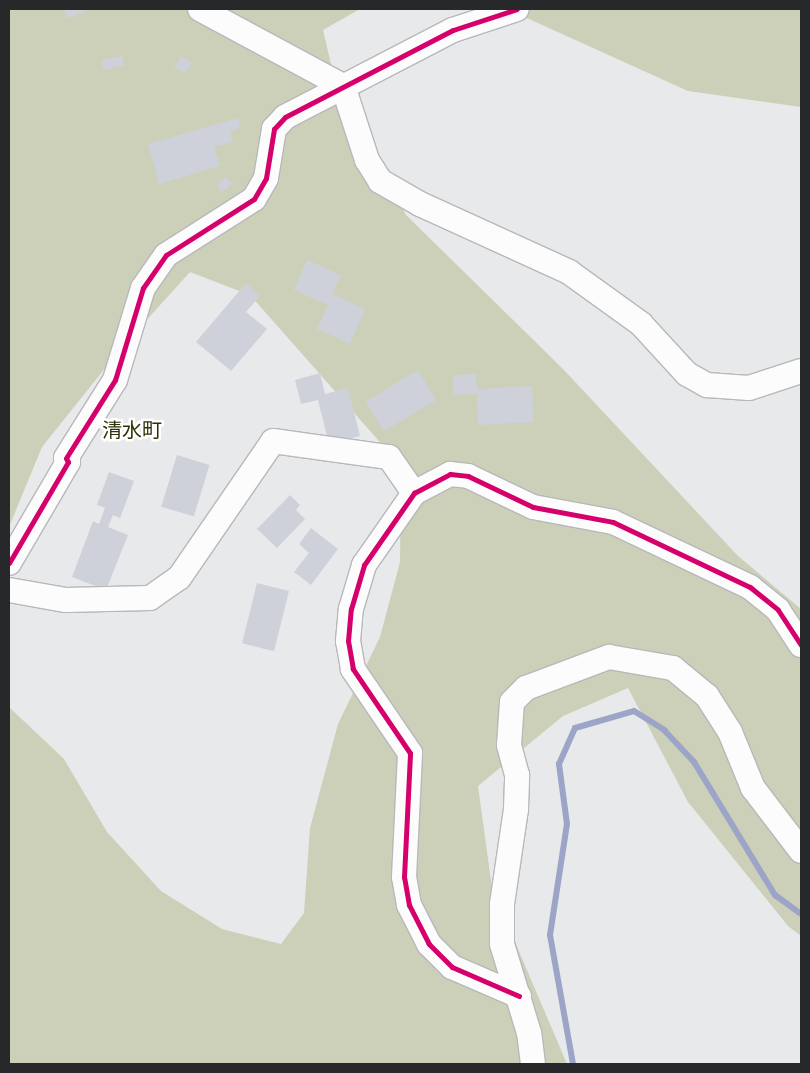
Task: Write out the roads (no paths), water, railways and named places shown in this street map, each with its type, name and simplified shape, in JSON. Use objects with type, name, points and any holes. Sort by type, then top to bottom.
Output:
[{"type":"street","points":[[200,9],[343,86],[367,160],[380,181],[420,204],[570,272],[641,324],[687,374],[707,385],[749,388],[801,371]]},
{"type":"street","points":[[9,563],[68,462],[66,458],[115,380],[143,288],[166,255],[254,199],[266,178],[274,129],[285,117],[453,30],[517,9]]},
{"type":"street","points":[[9,590],[66,600],[150,598],[179,578],[273,441],[389,458],[414,493]]},
{"type":"street","points":[[519,996],[452,967],[425,936],[409,905],[404,877],[410,753],[353,669],[348,641],[351,608],[364,566],[414,493],[450,474],[468,476],[533,507],[613,522],[750,588],[778,610],[801,645]]},
{"type":"street","points":[[532,1064],[519,996],[502,944],[502,904],[516,809],[518,774],[509,745],[512,702],[526,688],[609,657],[673,668],[707,696],[730,732],[753,788],[801,851]]},
{"type":"waterway","points":[[573,1064],[550,935],[567,824],[559,764],[575,728],[634,711],[664,730],[694,762],[775,895],[801,914]]},
{"type":"district","name":"清水町","points":[[132,429]]}]
